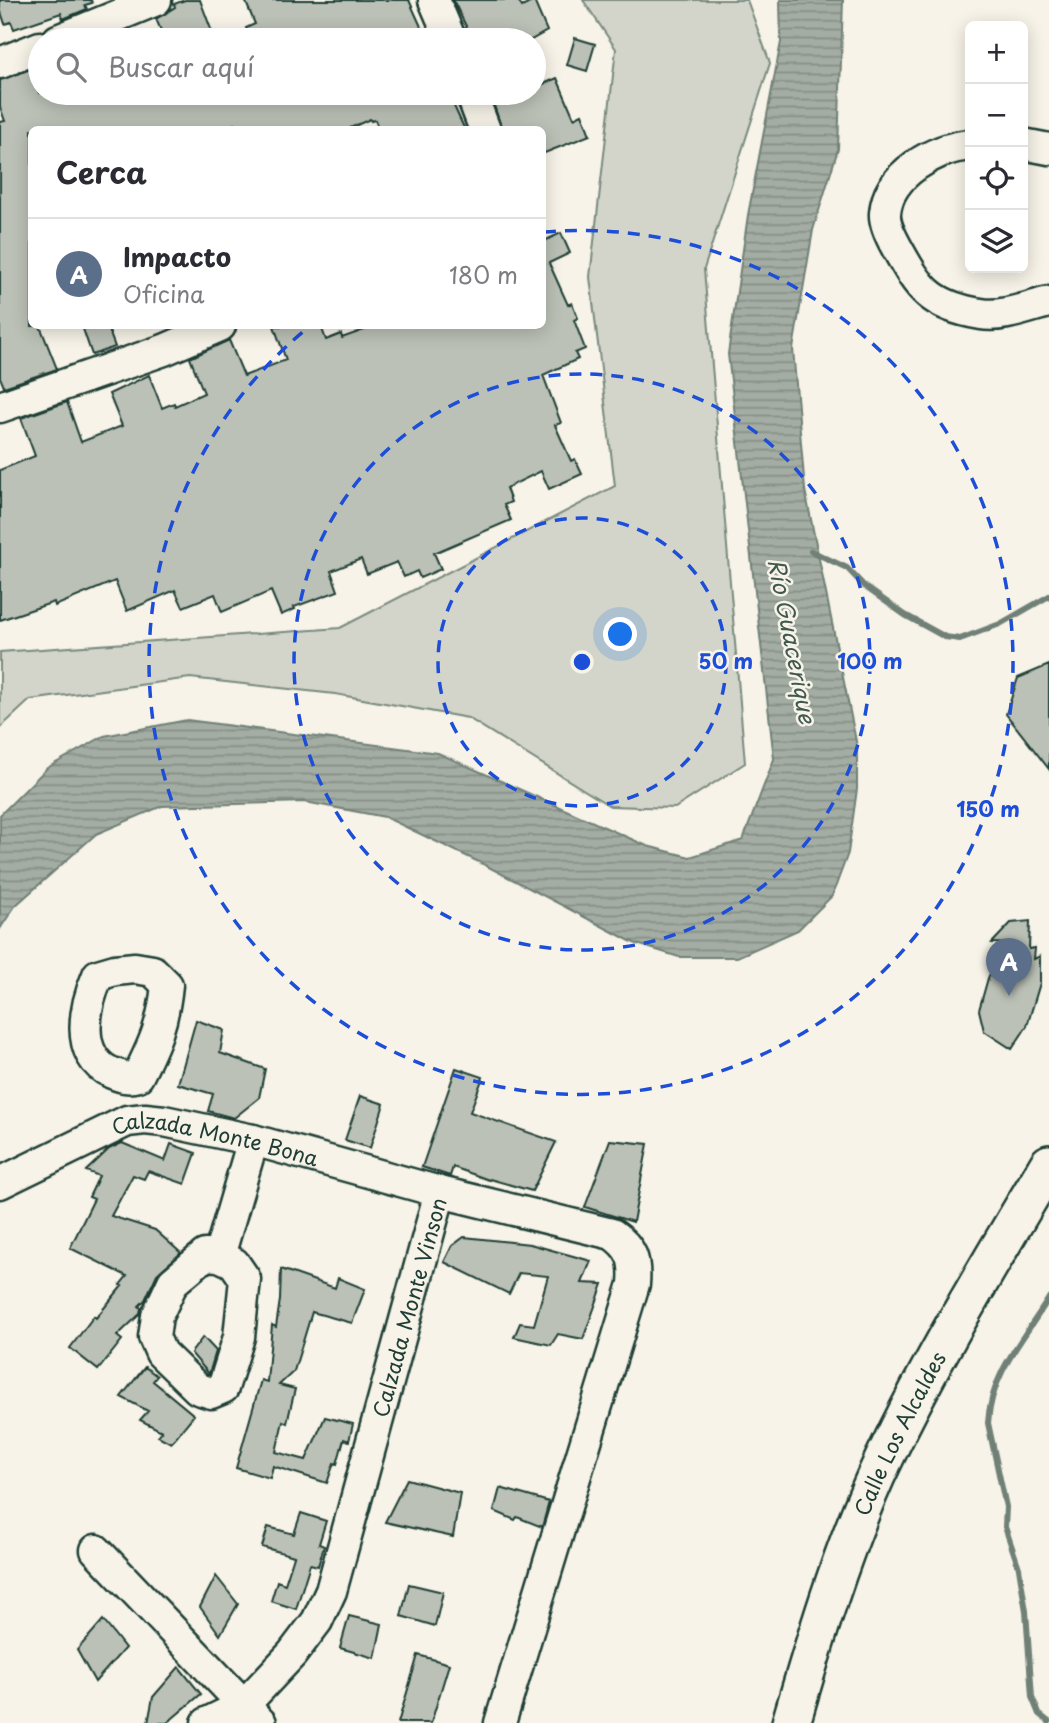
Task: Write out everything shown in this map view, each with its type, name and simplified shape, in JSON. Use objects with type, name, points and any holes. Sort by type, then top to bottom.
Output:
[{"type":"main road","name":"Calle Los Alcaldes","points":[[791,1723],[825,1607],[876,1478],[936,1357],[1049,1164]]},
{"type":"street","points":[[77,28],[105,10],[156,0]]},
{"type":"street","points":[[435,0],[446,28]]},
{"type":"street","points":[[0,63],[28,52]]},
{"type":"street","points":[[476,105],[483,126]]},
{"type":"street","points":[[965,145],[955,146],[923,161],[898,181],[887,200],[884,217],[894,243],[919,285],[940,302],[983,315],[1049,302]]},
{"type":"street","points":[[1028,145],[1049,149]]},
{"type":"street","points":[[0,407],[164,350],[213,329]]},
{"type":"street","points":[[127,1079],[127,1121]]},
{"type":"street","name":"Calzada Monte Bona","points":[[0,1183],[127,1121],[145,1119],[253,1140],[440,1192]]},
{"type":"street","points":[[219,1256],[253,1140]]},
{"type":"street","name":"Calzada Monte Vinson","points":[[252,1714],[317,1621],[331,1591],[440,1192],[612,1234],[624,1242],[632,1253],[635,1268],[634,1284],[500,1723]]},
{"type":"street","points":[[96,1550],[252,1714]]},
{"type":"street","points":[[207,1723],[252,1714]]},
{"type":"shaded area","points":[[583,0],[747,0],[770,63],[704,269],[745,763],[675,808],[610,806],[468,718],[335,694],[190,678],[30,700],[0,728],[0,652],[340,628],[615,486],[590,277],[616,49]]},
{"type":"water","name":"Río Guacerique","points":[[780,0],[843,0],[838,149],[813,230],[793,349],[805,490],[857,746],[857,789],[848,853],[832,896],[798,930],[737,957],[679,957],[634,943],[481,863],[385,817],[305,802],[162,806],[96,834],[15,906],[0,929],[0,815],[47,768],[104,736],[187,720],[438,753],[647,846],[690,857],[743,840],[774,759],[728,354],[748,215],[781,42]]},
{"type":"building","points":[[0,0],[91,0],[92,3],[85,5],[87,9],[63,19],[61,13],[14,29],[11,22],[5,24]]},
{"type":"building","points":[[185,0],[200,0],[210,28],[160,28],[156,19],[175,7],[174,4]]},
{"type":"building","points":[[245,0],[409,0],[422,28],[246,28],[255,24]]},
{"type":"building","points":[[453,0],[518,0],[522,7],[534,1],[546,28],[466,28]]},
{"type":"building","points":[[575,38],[595,44],[587,71],[567,65]]},
{"type":"building","points":[[28,70],[28,105],[454,105],[463,126],[377,126],[375,120],[370,119],[355,126],[28,126],[28,329],[41,329],[57,369],[4,387],[0,377],[0,122],[5,121],[0,107],[0,80]]},
{"type":"building","points":[[557,78],[574,118],[582,114],[590,135],[546,152],[546,126],[501,126],[494,105],[546,105],[546,83]]},
{"type":"building","points":[[561,233],[570,253],[549,263],[568,305],[572,303],[578,318],[574,320],[585,349],[575,353],[578,359],[543,375],[561,423],[555,425],[571,461],[575,459],[582,474],[549,489],[541,471],[506,488],[511,502],[504,505],[511,520],[434,553],[441,569],[420,578],[417,571],[404,577],[397,562],[367,574],[361,559],[331,571],[338,591],[294,607],[295,609],[281,615],[271,591],[222,612],[215,594],[183,607],[175,590],[127,611],[115,581],[55,606],[54,602],[0,620],[0,470],[35,456],[21,418],[67,402],[81,442],[122,426],[109,394],[149,375],[162,408],[174,403],[175,406],[204,393],[190,358],[229,340],[244,376],[286,360],[275,329],[322,329],[326,340],[341,334],[342,338],[367,329],[546,329],[546,240]]},
{"type":"building","points":[[83,329],[108,329],[115,347],[92,355]]},
{"type":"building","points":[[1049,665],[1049,769],[1006,714],[1018,678]]},
{"type":"building","points":[[1030,921],[1029,949],[1035,948],[1034,959],[1040,956],[1040,983],[1027,1026],[1012,1049],[984,1031],[979,1010],[988,978],[1005,944],[992,943],[1011,923]]},
{"type":"building","points":[[196,1020],[224,1030],[220,1053],[265,1069],[259,1098],[234,1118],[208,1111],[213,1094],[178,1084]]},
{"type":"building","points":[[456,1068],[483,1077],[470,1112],[556,1142],[532,1191],[453,1167],[450,1176],[422,1167]]},
{"type":"building","points":[[360,1096],[384,1104],[370,1148],[345,1140]]},
{"type":"building","points":[[610,1140],[648,1144],[633,1222],[585,1207]]},
{"type":"building","points":[[122,1143],[165,1161],[171,1144],[196,1153],[185,1184],[148,1171],[144,1179],[133,1175],[111,1216],[155,1230],[181,1253],[157,1274],[145,1300],[139,1306],[140,1314],[117,1336],[122,1340],[98,1370],[70,1348],[94,1316],[96,1318],[122,1286],[120,1285],[127,1276],[70,1248],[94,1199],[89,1197],[99,1176],[86,1171],[109,1149]]},
{"type":"building","points":[[464,1237],[530,1244],[591,1261],[582,1283],[603,1284],[583,1339],[558,1334],[551,1345],[514,1337],[520,1323],[534,1325],[548,1276],[519,1273],[509,1294],[444,1262],[452,1246]]},
{"type":"building","points":[[281,1269],[335,1288],[338,1278],[365,1289],[352,1323],[312,1312],[294,1371],[279,1385],[295,1389],[287,1423],[283,1421],[276,1452],[306,1460],[325,1417],[353,1424],[349,1441],[344,1439],[337,1464],[334,1463],[327,1483],[273,1466],[270,1478],[236,1468],[261,1380],[267,1382],[272,1325],[276,1327],[280,1300]]},
{"type":"building","points":[[203,1337],[216,1351],[209,1374],[191,1353]]},
{"type":"building","points":[[145,1367],[157,1376],[153,1381],[194,1415],[171,1443],[158,1436],[162,1431],[140,1420],[148,1411],[121,1397]]},
{"type":"building","points":[[407,1479],[460,1493],[453,1537],[385,1522]]},
{"type":"building","points":[[500,1488],[549,1502],[542,1527],[494,1511]]},
{"type":"building","points":[[301,1513],[326,1521],[319,1544],[324,1546],[318,1566],[310,1564],[296,1609],[271,1601],[277,1581],[285,1584],[294,1556],[262,1547],[268,1527],[294,1534]]},
{"type":"building","points":[[216,1576],[238,1604],[220,1635],[200,1607]]},
{"type":"building","points":[[409,1584],[443,1592],[435,1626],[401,1616]]},
{"type":"building","points":[[349,1616],[382,1624],[375,1658],[340,1648]]},
{"type":"building","points":[[103,1620],[125,1648],[95,1682],[77,1650]]},
{"type":"building","points":[[418,1655],[449,1664],[431,1723],[398,1723]]},
{"type":"building","points":[[179,1667],[201,1694],[167,1723],[148,1723],[153,1697]]},
{"type":"waterway","points":[[811,551],[847,568],[864,586],[905,615],[945,637],[960,639],[1000,624],[1049,596]]},
{"type":"waterway","points":[[1049,1298],[1002,1372],[990,1405],[988,1423],[1006,1507],[1005,1527],[1019,1568],[1026,1611],[1032,1697],[1039,1714],[1049,1722]]},
{"type":"place","name":"Impacto","points":[[1009,996]]}]
